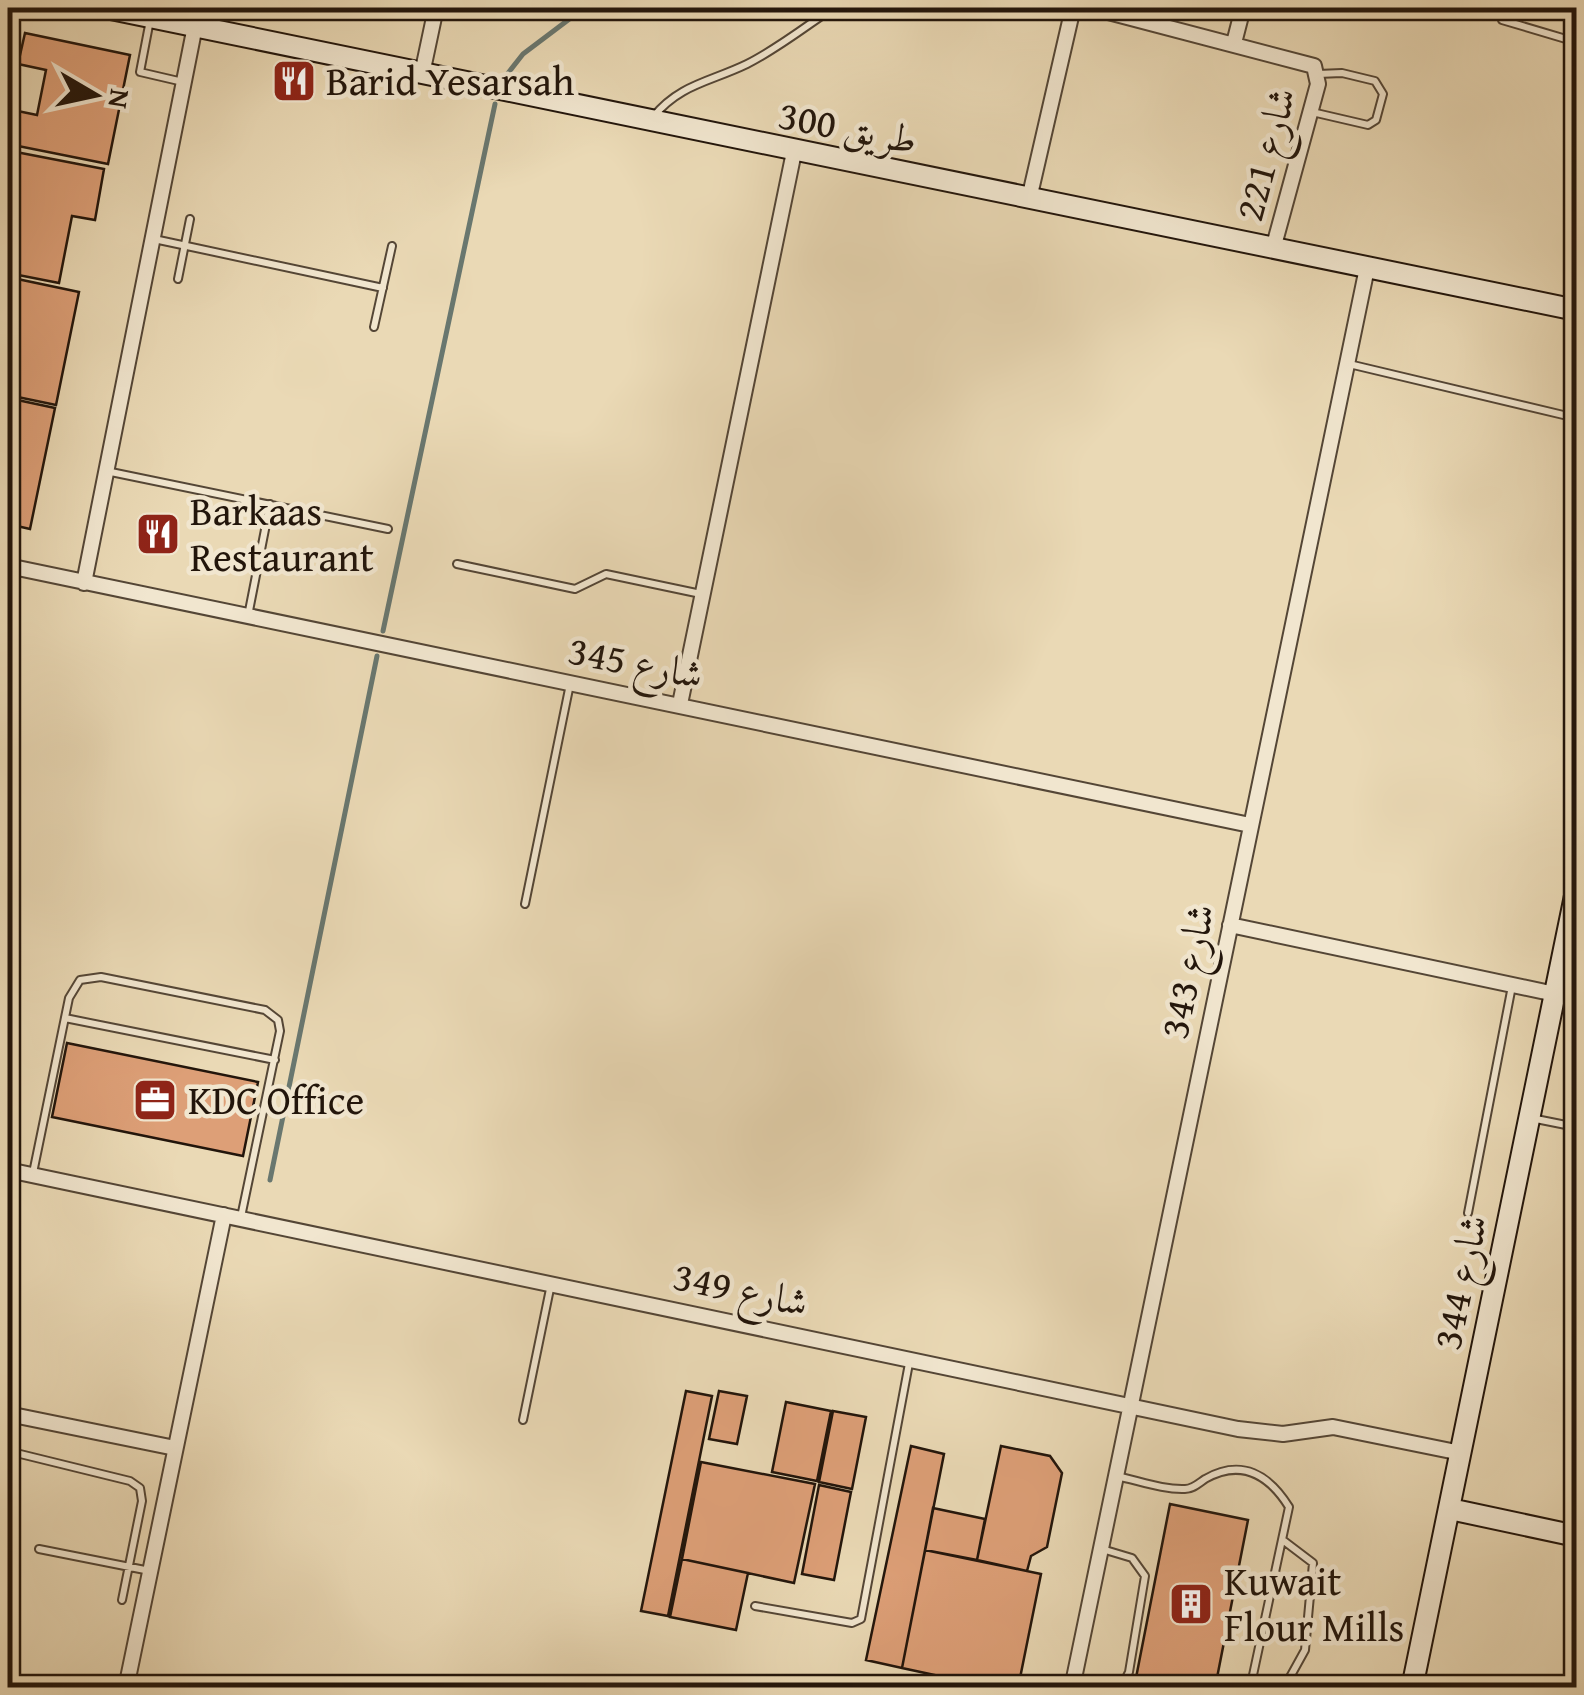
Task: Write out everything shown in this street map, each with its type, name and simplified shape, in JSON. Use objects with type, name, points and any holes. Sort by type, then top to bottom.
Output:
[{"type":"main road","name":"طريق 300","points":[[106,8],[1576,310]]},
{"type":"main road","name":"شارع 344","points":[[1412,1688],[1555,994],[1570,952],[1576,891]]},
{"type":"main road","points":[[1450,1509],[1576,1536]]},
{"type":"street","points":[[422,74],[436,8]]},
{"type":"street","points":[[1028,199],[1072,8]]},
{"type":"street","name":"شارع 221","points":[[1092,8],[1306,60],[1318,74],[1273,249]]},
{"type":"street","points":[[1234,43],[1243,8]]},
{"type":"street","points":[[84,582],[195,26]]},
{"type":"street","points":[[680,704],[794,152]]},
{"type":"street","name":"شارع 343","points":[[1072,1688],[1367,268]]},
{"type":"street","name":"شارع 345","points":[[8,566],[1250,825]]},
{"type":"street","points":[[1230,925],[1555,994]]},
{"type":"street","name":"شارع 349","points":[[8,1170],[911,1357],[1238,1429],[1283,1434],[1333,1427],[1461,1453]]},
{"type":"street","points":[[126,1688],[224,1215]]},
{"type":"street","points":[[8,1414],[175,1448]]},
{"type":"lane","points":[[649,122],[669,98],[696,81],[745,65],[833,8]]},
{"type":"lane","points":[[150,17],[140,72],[184,82]]},
{"type":"lane","points":[[1502,20],[1576,42]]},
{"type":"lane","points":[[1310,112],[1368,125],[1376,120],[1382,94],[1375,81],[1318,74]]},
{"type":"lane","points":[[178,279],[190,220]]},
{"type":"lane","points":[[153,239],[383,288]]},
{"type":"lane","points":[[374,327],[392,246]]},
{"type":"lane","points":[[1346,364],[1576,418]]},
{"type":"lane","points":[[106,470],[388,529]]},
{"type":"lane","points":[[248,616],[270,504]]},
{"type":"lane","points":[[457,564],[575,589],[606,574],[703,594]]},
{"type":"lane","points":[[525,904],[570,682]]},
{"type":"lane","points":[[33,1176],[75,984],[94,976],[266,1010],[280,1026],[241,1218]]},
{"type":"lane","points":[[1468,1212],[1512,985]]},
{"type":"lane","points":[[65,1018],[274,1060]]},
{"type":"lane","points":[[1530,1118],[1576,1127]]},
{"type":"lane","points":[[523,1420],[551,1282]]},
{"type":"lane","points":[[755,1606],[852,1623],[861,1619],[911,1357]]},
{"type":"lane","points":[[8,1451],[138,1485],[142,1501],[122,1600]]},
{"type":"lane","points":[[1114,1476],[1188,1490],[1225,1470],[1245,1469],[1264,1476],[1288,1508],[1254,1675],[1260,1688]]},
{"type":"lane","points":[[1284,1542],[1313,1563],[1305,1650],[1284,1688]]},
{"type":"lane","points":[[39,1549],[150,1571]]},
{"type":"lane","points":[[1100,1549],[1132,1558],[1145,1576],[1122,1688]]},
{"type":"building","points":[[25,33],[130,55],[108,164],[8,144],[8,109],[37,115],[46,70],[18,64]]},
{"type":"building","points":[[16,152],[104,169],[95,220],[72,216],[59,283],[8,273],[8,195]]},
{"type":"building","points":[[8,277],[79,292],[56,405],[8,395]]},
{"type":"building","points":[[8,398],[55,408],[30,529],[8,524]]},
{"type":"building","name":"KDC Office","points":[[67,1043],[258,1082],[243,1156],[52,1117]]},
{"type":"building","points":[[686,1391],[712,1396],[668,1616],[641,1611]]},
{"type":"building","points":[[719,1391],[747,1396],[737,1444],[709,1439]]},
{"type":"building","points":[[786,1402],[831,1411],[817,1481],[772,1472]]},
{"type":"building","points":[[833,1411],[866,1417],[852,1489],[819,1482]]},
{"type":"building","points":[[911,1446],[944,1454],[902,1668],[866,1660]]},
{"type":"building","points":[[1001,1446],[1050,1456],[1062,1473],[1047,1547],[1031,1556],[1027,1571],[977,1560]]},
{"type":"building","points":[[701,1462],[815,1484],[794,1583],[682,1559]]},
{"type":"building","points":[[819,1485],[851,1492],[834,1580],[802,1574]]},
{"type":"building","name":"Kuwait Flour Mills","points":[[1170,1504],[1248,1520],[1215,1688],[1134,1688]]},
{"type":"building","points":[[933,1508],[985,1519],[977,1560],[925,1550]]},
{"type":"building","points":[[925,1550],[1041,1574],[1018,1688],[995,1688],[902,1668]]},
{"type":"building","points":[[682,1559],[748,1573],[736,1630],[670,1617]]},
{"type":"waterway","points":[[505,77],[523,54],[584,8]]},
{"type":"waterway","points":[[383,631],[495,104]]},
{"type":"waterway","points":[[270,1180],[377,656]]},
{"type":"place","name":"Barid Yesarsah","points":[[294,81]]},
{"type":"place","name":"Barkaas Restaurant","points":[[158,534]]},
{"type":"place","name":"KDC Office","points":[[155,1100]]},
{"type":"place","name":"Kuwait Flour Mills","points":[[1191,1604]]}]
